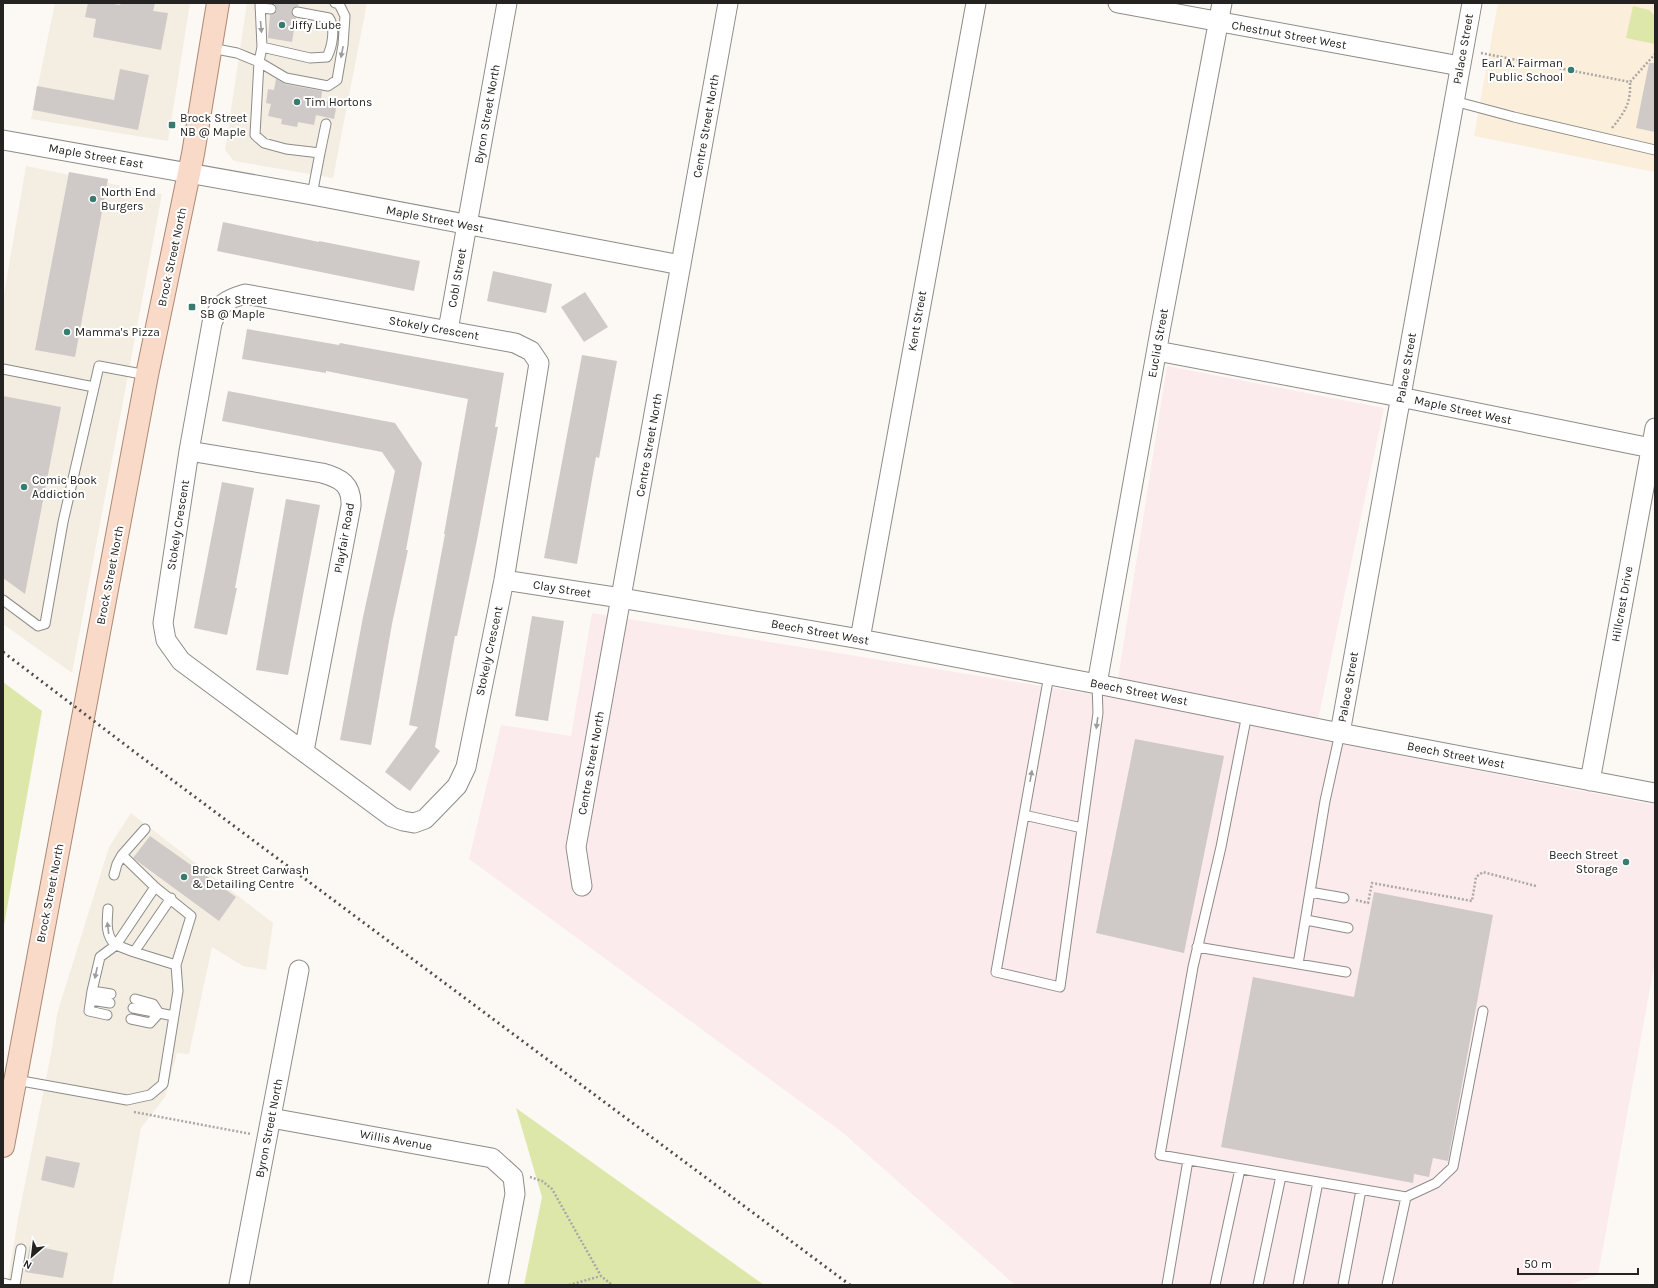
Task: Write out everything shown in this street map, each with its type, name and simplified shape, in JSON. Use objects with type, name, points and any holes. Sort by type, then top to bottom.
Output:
[{"type":"main road","name":"Brock Street North","points":[[3,1146],[147,375],[189,174],[218,3]]},
{"type":"street","name":"Byron Street North","points":[[467,225],[507,3]]},
{"type":"street","name":"Centre Street North","points":[[582,886],[576,847],[728,3]]},
{"type":"street","name":"Kent Street","points":[[860,639],[976,3]]},
{"type":"street","name":"Chestnut Street West","points":[[1118,3],[1218,22],[1462,57]]},
{"type":"street","name":"Euclid Street","points":[[1097,684],[1222,3]]},
{"type":"street","name":"Palace Street","points":[[1340,733],[1472,3]]},
{"type":"street","name":"Maple Street East","points":[[3,140],[189,174]]},
{"type":"street","name":"Maple Street West","points":[[189,174],[312,195],[681,265]]},
{"type":"street","name":"Cobl Street","points":[[448,330],[467,225]]},
{"type":"street","name":"Stokely Crescent","points":[[245,294],[515,343],[531,351],[540,363],[504,580],[466,767],[457,786],[425,819],[414,823],[403,822],[392,817],[181,661],[166,640],[163,623],[189,451],[212,323],[217,309],[227,300],[245,294]]},
{"type":"street","name":"Maple Street West","points":[[1157,351],[1400,397],[1651,448]]},
{"type":"street","name":"Hillcrest Drive","points":[[1590,781],[1655,428]]},
{"type":"street","name":"Playfair Road","points":[[189,451],[334,476],[343,482],[351,495],[351,506],[304,751]]},
{"type":"street","name":"Clay Street","points":[[504,580],[621,598]]},
{"type":"street","name":"Beech Street West","points":[[621,598],[860,639],[1655,793]]},
{"type":"street","name":"Byron Street North","points":[[239,1285],[299,970]]},
{"type":"street","name":"Willis Avenue","points":[[271,1118],[492,1158],[520,1176]]},
{"type":"street","points":[[498,1285],[515,1194],[520,1176]]},
{"type":"lane","points":[[211,48],[237,53],[259,62],[286,78],[328,86],[336,80],[343,45],[345,16],[338,4],[335,3]]},
{"type":"lane","points":[[271,9],[260,5],[262,47],[259,62],[255,135],[264,144],[286,149],[320,153]]},
{"type":"lane","points":[[262,47],[310,58],[327,57],[331,50],[333,24],[329,18],[297,12]]},
{"type":"lane","points":[[1454,101],[1514,117],[1655,150]]},
{"type":"lane","points":[[312,195],[326,124]]},
{"type":"lane","points":[[3,600],[38,626],[45,624],[63,522],[99,366],[147,375]]},
{"type":"lane","points":[[3,369],[94,387]]},
{"type":"lane","points":[[1049,675],[996,972],[1060,987],[1098,713],[1097,684]]},
{"type":"lane","points":[[1247,714],[1221,847],[1197,947],[1160,1155],[1406,1197],[1436,1183],[1453,1167],[1483,1011]]},
{"type":"lane","points":[[1298,964],[1325,801],[1340,733]]},
{"type":"lane","points":[[1024,815],[1082,828]]},
{"type":"lane","points":[[114,874],[122,854],[145,829]]},
{"type":"lane","points":[[16,1080],[126,1100],[150,1095],[163,1084],[178,990],[176,966],[191,916],[171,898],[155,887],[122,854]]},
{"type":"lane","points":[[107,1015],[89,1011],[100,957],[116,945],[155,887]]},
{"type":"lane","points":[[1310,892],[1344,898]]},
{"type":"lane","points":[[134,952],[171,898]]},
{"type":"lane","points":[[108,909],[107,928],[110,940],[116,945],[176,966]]},
{"type":"lane","points":[[1306,920],[1348,928]]},
{"type":"lane","points":[[1197,947],[1346,972]]},
{"type":"lane","points":[[92,995],[110,999]]},
{"type":"lane","points":[[134,1003],[159,1013],[174,1016]]},
{"type":"lane","points":[[131,1019],[150,1023],[159,1013]]},
{"type":"lane","points":[[1167,1285],[1188,1160]]},
{"type":"lane","points":[[1214,1285],[1240,1169]]},
{"type":"lane","points":[[1258,1285],[1281,1176]]},
{"type":"lane","points":[[1298,1285],[1318,1182]]},
{"type":"lane","points":[[1343,1285],[1361,1190]]},
{"type":"lane","points":[[1387,1285],[1406,1197]]},
{"type":"lane","points":[[14,1285],[21,1249]]},
{"type":"lane","points":[[3,1283],[11,1285]]},
{"type":"path","points":[[1604,138],[1624,113],[1631,95],[1630,82],[1655,54]]},
{"type":"path","points":[[1462,57],[1630,82]]},
{"type":"path","points":[[1344,898],[1368,903],[1372,883],[1472,901],[1476,877],[1483,872],[1536,886]]},
{"type":"path","points":[[128,1111],[256,1135]]},
{"type":"path","points":[[520,1176],[542,1181],[552,1189],[601,1276],[612,1285]]},
{"type":"path","points":[[569,1285],[601,1276]]},
{"type":"shaded area","points":[[55,3],[190,3],[168,141],[31,119]]},
{"type":"shaded area","points":[[247,3],[367,3],[333,178],[234,161],[225,150]]},
{"type":"shaded area","name":"Earl A. Fairman Public School","points":[[1498,3],[1655,3],[1655,172],[1474,136]]},
{"type":"shaded area","points":[[26,166],[162,194],[72,673],[3,624],[3,300]]},
{"type":"shaded area","points":[[1167,366],[1384,408],[1314,739],[1655,805],[1655,961],[1598,1275],[1568,1285],[1015,1285],[842,1132],[469,859],[501,725],[571,736],[592,613],[1115,698]]},
{"type":"shaded area","points":[[131,813],[273,923],[266,970],[243,966],[212,947],[189,1054],[177,1053],[165,1097],[141,1128],[112,1285],[7,1285],[18,1219],[52,1049],[57,1014],[109,847]]},
{"type":"green space","points":[[1633,6],[1649,10],[1655,16],[1655,44],[1626,38]]},
{"type":"green space","points":[[3,682],[42,711],[3,931]]},
{"type":"green space","points":[[516,1108],[764,1285],[524,1285],[542,1197]]},
{"type":"building","points":[[88,3],[120,5],[121,3],[155,3],[153,11],[168,13],[161,50],[93,37],[96,19],[85,17]]},
{"type":"building","name":"Jiffy Lube","points":[[274,3],[299,3],[298,6],[293,8],[291,11],[293,16],[296,18],[292,42],[268,38],[270,15],[274,14],[277,10]]},
{"type":"building","points":[[1649,63],[1655,63],[1655,132],[1636,128]]},
{"type":"building","points":[[120,69],[149,75],[138,130],[33,110],[37,86],[114,100]]},
{"type":"building","name":"Tim Hortons","points":[[276,79],[285,84],[322,91],[321,100],[337,103],[334,119],[316,115],[314,125],[298,122],[297,127],[281,124],[282,119],[268,116],[271,104],[266,103],[268,89],[274,90]]},
{"type":"building","points":[[69,172],[108,179],[75,357],[35,350]]},
{"type":"building","points":[[223,222],[420,261],[414,291],[217,251]]},
{"type":"building","points":[[493,271],[552,284],[546,313],[487,301]]},
{"type":"building","points":[[585,292],[608,327],[584,342],[561,307]]},
{"type":"building","points":[[247,329],[339,345],[340,343],[504,373],[495,427],[498,427],[477,540],[457,636],[455,636],[435,747],[440,751],[410,791],[385,772],[418,727],[409,725],[445,534],[468,399],[326,371],[326,373],[242,359]]},
{"type":"building","points":[[582,355],[617,361],[599,458],[596,457],[577,564],[544,558]]},
{"type":"building","points":[[228,391],[395,423],[422,463],[406,550],[408,550],[392,624],[371,745],[340,740],[363,617],[395,471],[382,452],[222,421]]},
{"type":"building","points":[[3,396],[61,407],[25,594],[3,578]]},
{"type":"building","points":[[222,482],[254,488],[235,588],[237,588],[227,635],[194,628]]},
{"type":"building","points":[[286,499],[320,505],[288,675],[256,670]]},
{"type":"building","points":[[532,616],[564,621],[548,721],[515,716]]},
{"type":"building","points":[[1135,739],[1224,756],[1184,953],[1096,933]]},
{"type":"building","name":"Brock Street Carwash & Detailing Centre","points":[[150,836],[236,897],[219,921],[133,858]]},
{"type":"building","points":[[1374,892],[1493,915],[1448,1161],[1433,1158],[1429,1177],[1414,1174],[1413,1183],[1221,1147],[1253,977],[1354,997]]},
{"type":"building","points":[[46,1156],[80,1163],[74,1188],[41,1180]]},
{"type":"building","points":[[30,1245],[68,1253],[63,1278],[25,1272]]},
{"type":"railway","points":[[3,652],[136,753],[850,1285]]},
{"type":"place","name":"Jiffy Lube","points":[[282,25]]},
{"type":"place","name":"Earl A. Fairman Public School","points":[[1571,70]]},
{"type":"place","name":"Tim Hortons","points":[[297,102]]},
{"type":"place","name":"Brock Street NB @ Maple","points":[[172,125]]},
{"type":"place","name":"North End Burgers","points":[[93,199]]},
{"type":"place","name":"Brock Street SB @ Maple","points":[[192,307]]},
{"type":"place","name":"Mamma's Pizza","points":[[67,332]]},
{"type":"place","name":"Comic Book Addiction","points":[[24,487]]},
{"type":"place","name":"Beech Street Storage","points":[[1626,862]]},
{"type":"place","name":"Brock Street Carwash & Detailing Centre","points":[[184,877]]}]
